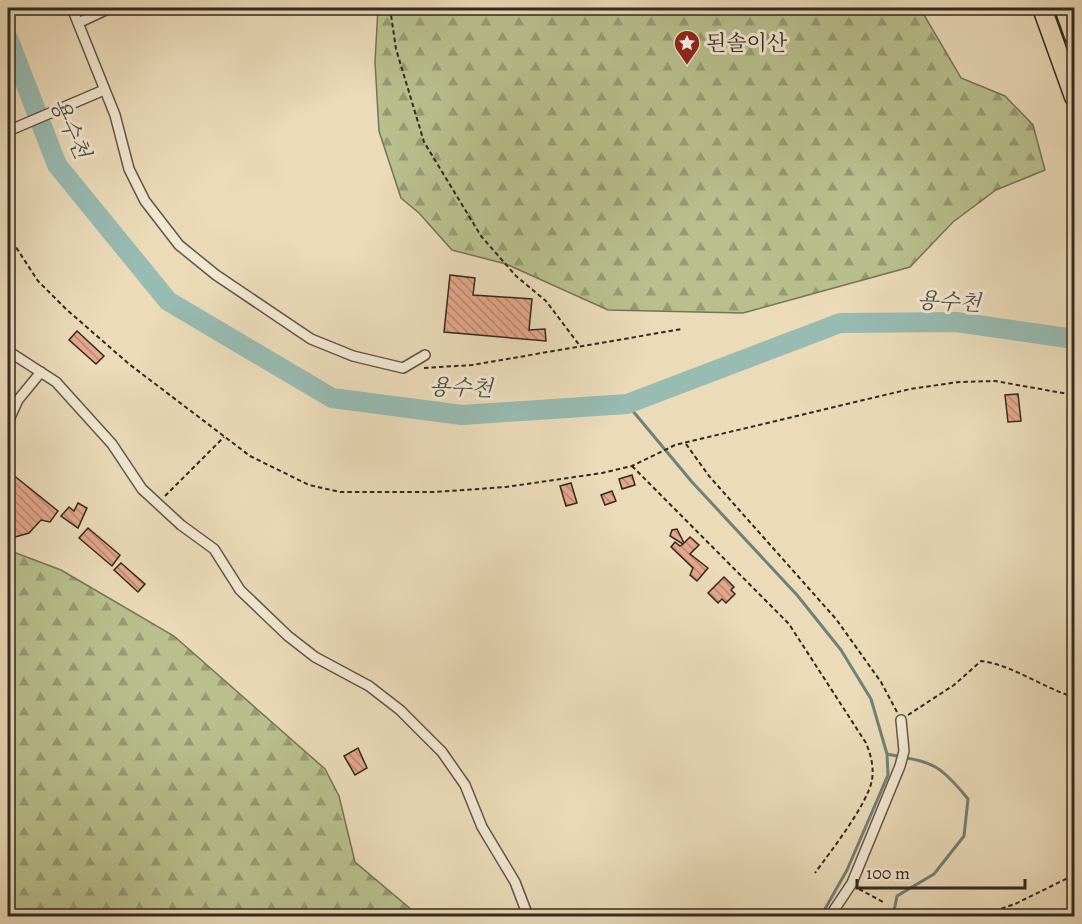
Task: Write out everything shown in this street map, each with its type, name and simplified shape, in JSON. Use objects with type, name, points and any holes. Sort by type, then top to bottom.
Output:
[{"type":"highway","points":[[1042,8],[1074,97]]},
{"type":"highway","points":[[1064,8],[1074,36]]},
{"type":"street","points":[[72,8],[115,115],[129,169],[145,201],[179,245],[216,275],[311,339],[353,356],[403,368],[425,355]]},
{"type":"street","points":[[78,23],[110,8]]},
{"type":"street","points":[[8,131],[104,90]]},
{"type":"street","points":[[8,351],[56,382],[112,444],[142,489],[159,502],[181,525],[214,549],[240,590],[302,649],[369,686],[400,711],[442,752],[465,785],[482,827],[515,882],[528,916]]},
{"type":"street","points":[[8,422],[18,400],[41,372]]},
{"type":"street","points":[[830,916],[852,883],[900,766],[904,751],[901,720]]},
{"type":"path","points":[[390,8],[396,50],[424,142],[481,236],[516,276],[546,301],[580,346]]},
{"type":"path","points":[[8,235],[38,281],[66,309],[129,364],[250,456],[282,474],[340,492],[435,492],[506,487],[602,473],[632,466],[675,445],[910,389],[959,382],[995,381],[1074,395]]},
{"type":"path","points":[[403,368],[472,365],[682,329]]},
{"type":"path","points":[[159,502],[224,437]]},
{"type":"path","points":[[686,443],[709,476],[836,619],[882,682],[901,720],[940,696],[981,661],[992,662],[1040,685],[1074,697]]},
{"type":"path","points":[[632,466],[789,624],[866,743],[871,757],[872,781],[833,849],[815,873]]},
{"type":"path","points":[[980,916],[1015,904],[1074,875]]},
{"type":"path","points":[[852,883],[885,903]]},
{"type":"green space","points":[[378,8],[920,8],[961,78],[1005,96],[1033,125],[1045,170],[996,190],[953,222],[910,267],[743,313],[608,310],[506,264],[452,250],[419,213],[401,198],[379,131],[375,62]]},
{"type":"green space","points":[[8,550],[61,570],[174,636],[325,769],[339,796],[355,862],[419,916],[8,916]]},
{"type":"building","points":[[450,275],[475,278],[473,295],[532,299],[529,330],[545,329],[546,341],[444,332]]},
{"type":"building","points":[[77,331],[104,356],[96,364],[69,340]]},
{"type":"building","points":[[1018,394],[1021,421],[1008,422],[1005,395]]},
{"type":"building","points":[[12,474],[58,511],[50,522],[41,520],[29,533],[8,539],[8,480]]},
{"type":"building","points":[[632,475],[635,485],[622,489],[619,479]]},
{"type":"building","points":[[571,483],[577,503],[566,506],[560,486]]},
{"type":"building","points":[[612,491],[616,501],[605,505],[601,495]]},
{"type":"building","points":[[78,503],[87,508],[78,528],[61,516],[69,507],[74,511]]},
{"type":"building","points":[[88,528],[120,555],[112,566],[79,538]]},
{"type":"building","points":[[677,529],[684,543],[690,537],[699,545],[690,554],[708,568],[697,581],[690,575],[693,568],[671,547],[675,542],[680,546],[683,544],[670,536],[672,530]]},
{"type":"building","points":[[121,563],[145,584],[138,592],[114,570]]},
{"type":"building","points":[[724,577],[734,587],[731,590],[735,594],[726,603],[722,599],[718,603],[708,593]]},
{"type":"building","points":[[358,748],[367,768],[355,775],[344,756]]},
{"type":"waterway","name":"용수천","points":[[8,38],[57,165],[168,301],[332,398],[462,415],[627,404],[840,323],[956,322],[1074,339]]},
{"type":"waterway","points":[[627,404],[692,482],[797,595],[841,650],[871,699],[887,754],[934,766],[949,778],[968,799],[964,836],[934,874],[897,896],[893,916]]},
{"type":"waterway","points":[[821,916],[847,870],[888,775],[887,754]]},
{"type":"place","name":"된솔이산","points":[[687,66]]}]
